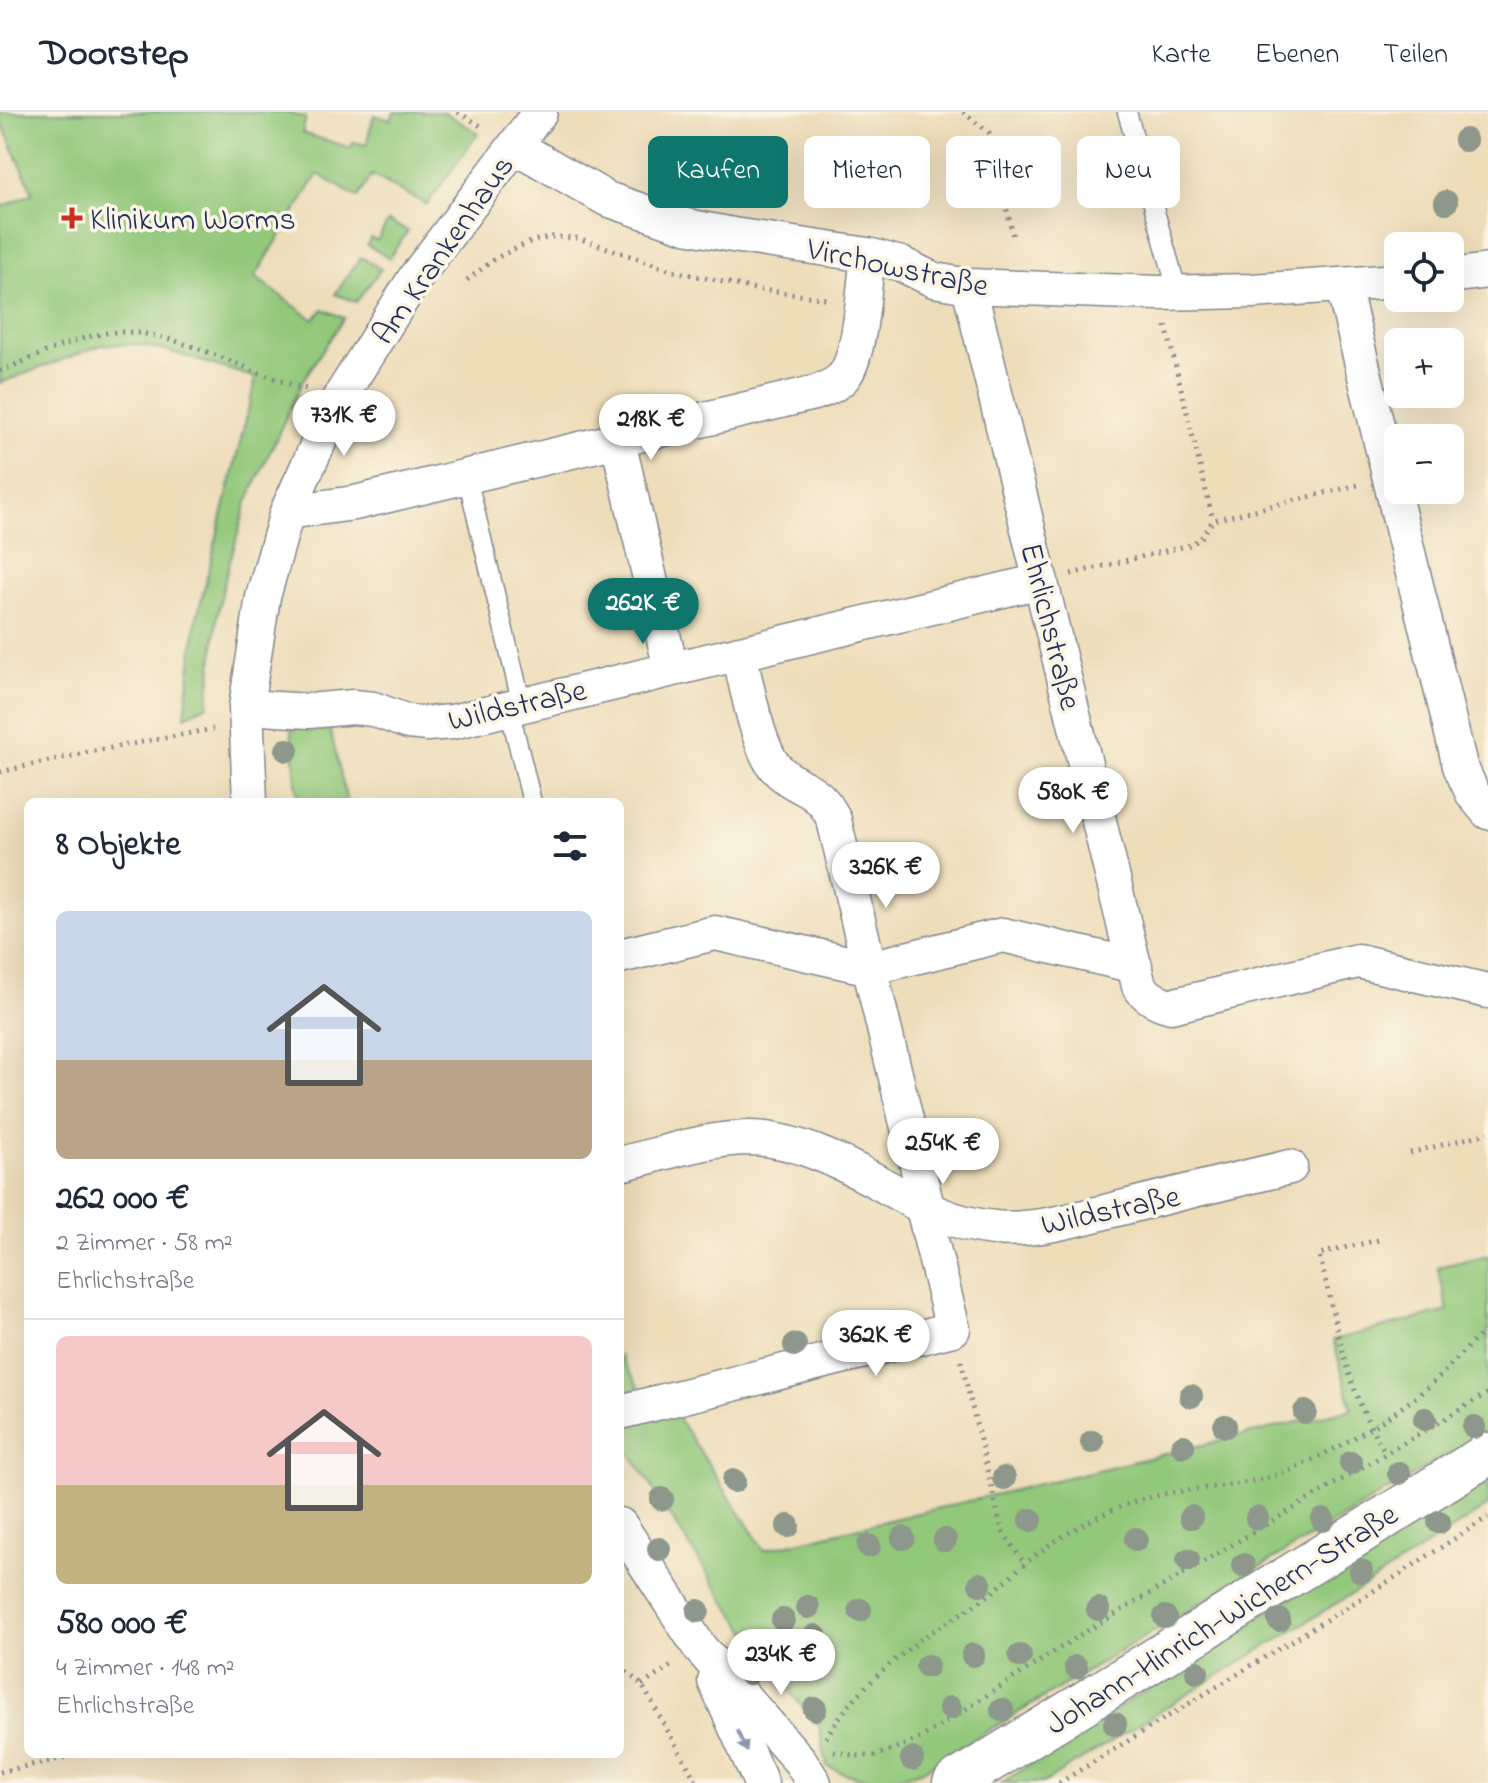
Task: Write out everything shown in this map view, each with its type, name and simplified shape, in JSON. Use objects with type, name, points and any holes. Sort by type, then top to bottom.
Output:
[{"type":"street","name":"Am Krankenhaus","points":[[250,798],[246,715],[263,597],[287,512],[341,396],[415,278],[540,112]]},
{"type":"street","name":"Virchowstraße","points":[[515,146],[607,199],[686,226],[868,255],[901,264],[934,280],[969,286],[1168,293],[1384,282]]},
{"type":"street","points":[[287,512],[355,503],[818,392],[844,377],[856,348],[868,255]]},
{"type":"street","points":[[1464,274],[1488,271]]},
{"type":"street","name":"Ehrlichstraße","points":[[969,286],[1139,986],[1153,1000],[1171,1006],[1358,961],[1488,991]]},
{"type":"street","points":[[1343,286],[1384,453]]},
{"type":"street","points":[[618,441],[671,669]]},
{"type":"street","points":[[1397,504],[1460,766],[1473,794],[1488,812]]},
{"type":"street","name":"Wildstraße","points":[[246,715],[353,707],[373,709],[408,722],[452,722],[1041,581]]},
{"type":"street","points":[[624,1411],[953,1329],[834,820],[819,795],[784,776],[772,764],[759,730],[739,653]]},
{"type":"street","points":[[624,955],[715,933],[870,968],[1003,935],[1135,966]]},
{"type":"street","name":"Wildstraße","points":[[624,1163],[728,1139],[753,1138],[781,1142],[807,1149],[875,1181],[925,1210],[965,1224],[997,1228],[1061,1222],[1290,1167]]},
{"type":"street","name":"Johann-Hinrich-Wichern-Straße","points":[[954,1783],[1488,1454]]},
{"type":"street","points":[[624,1531],[700,1648],[761,1783]]},
{"type":"street","points":[[700,1648],[812,1763]]},
{"type":"lane","points":[[1127,112],[1168,293]]},
{"type":"lane","points":[[467,477],[531,798]]},
{"type":"path","points":[[963,112],[989,133],[1014,240]]},
{"type":"path","points":[[467,280],[496,258],[532,241],[552,237],[578,238],[674,271],[755,289],[808,295]]},
{"type":"path","points":[[1168,293],[1213,520]]},
{"type":"path","points":[[0,371],[89,337],[118,332],[150,335],[241,365],[278,382],[341,396]]},
{"type":"path","points":[[1041,581],[1190,545],[1201,538],[1213,520],[1384,478]]},
{"type":"path","points":[[0,772],[246,715]]},
{"type":"path","points":[[1410,1153],[1488,1133]]},
{"type":"path","points":[[1378,1240],[1319,1254],[1357,1398],[1369,1427],[1386,1453]]},
{"type":"path","points":[[953,1329],[1002,1531],[1025,1564]]},
{"type":"path","points":[[812,1763],[835,1723],[861,1691],[888,1666],[923,1638],[989,1595],[1025,1564],[1102,1513],[1139,1500],[1254,1481],[1295,1468],[1405,1405],[1436,1380],[1466,1346],[1488,1329]]},
{"type":"path","points":[[812,1763],[875,1756],[921,1738],[1080,1635],[1488,1393]]},
{"type":"path","points":[[1059,1783],[1375,1590],[1488,1517]]},
{"type":"path","points":[[624,1670],[642,1685],[697,1783]]},
{"type":"path","points":[[0,1772],[63,1758]]},
{"type":"green space","points":[[0,112],[285,112],[306,118],[302,133],[351,148],[353,142],[366,145],[374,115],[391,120],[394,112],[444,112],[478,133],[427,205],[372,175],[358,198],[318,174],[255,277],[314,320],[323,309],[344,318],[303,380],[247,502],[217,617],[208,705],[185,716],[196,622],[256,378],[135,344],[102,345],[0,383],[0,208],[33,193],[0,119]]},
{"type":"green space","points":[[388,221],[408,231],[389,258],[367,245],[371,238],[377,241]]},
{"type":"green space","points":[[361,257],[381,269],[356,302],[335,294]]},
{"type":"green space","points":[[329,724],[346,798],[298,798],[291,729]]},
{"type":"green space","points":[[1488,1255],[1488,1430],[923,1770],[898,1777],[863,1778],[827,1766],[819,1726],[725,1601],[624,1443],[624,1363],[641,1391],[673,1410],[764,1550],[1352,1409],[1333,1340],[1448,1311],[1438,1267]]},
{"type":"green space","points":[[1488,1476],[1488,1506],[1368,1584],[1043,1783],[1001,1783],[1274,1608]]},
{"type":"place","name":"Klinikum Worms","points":[[72,218]]}]
